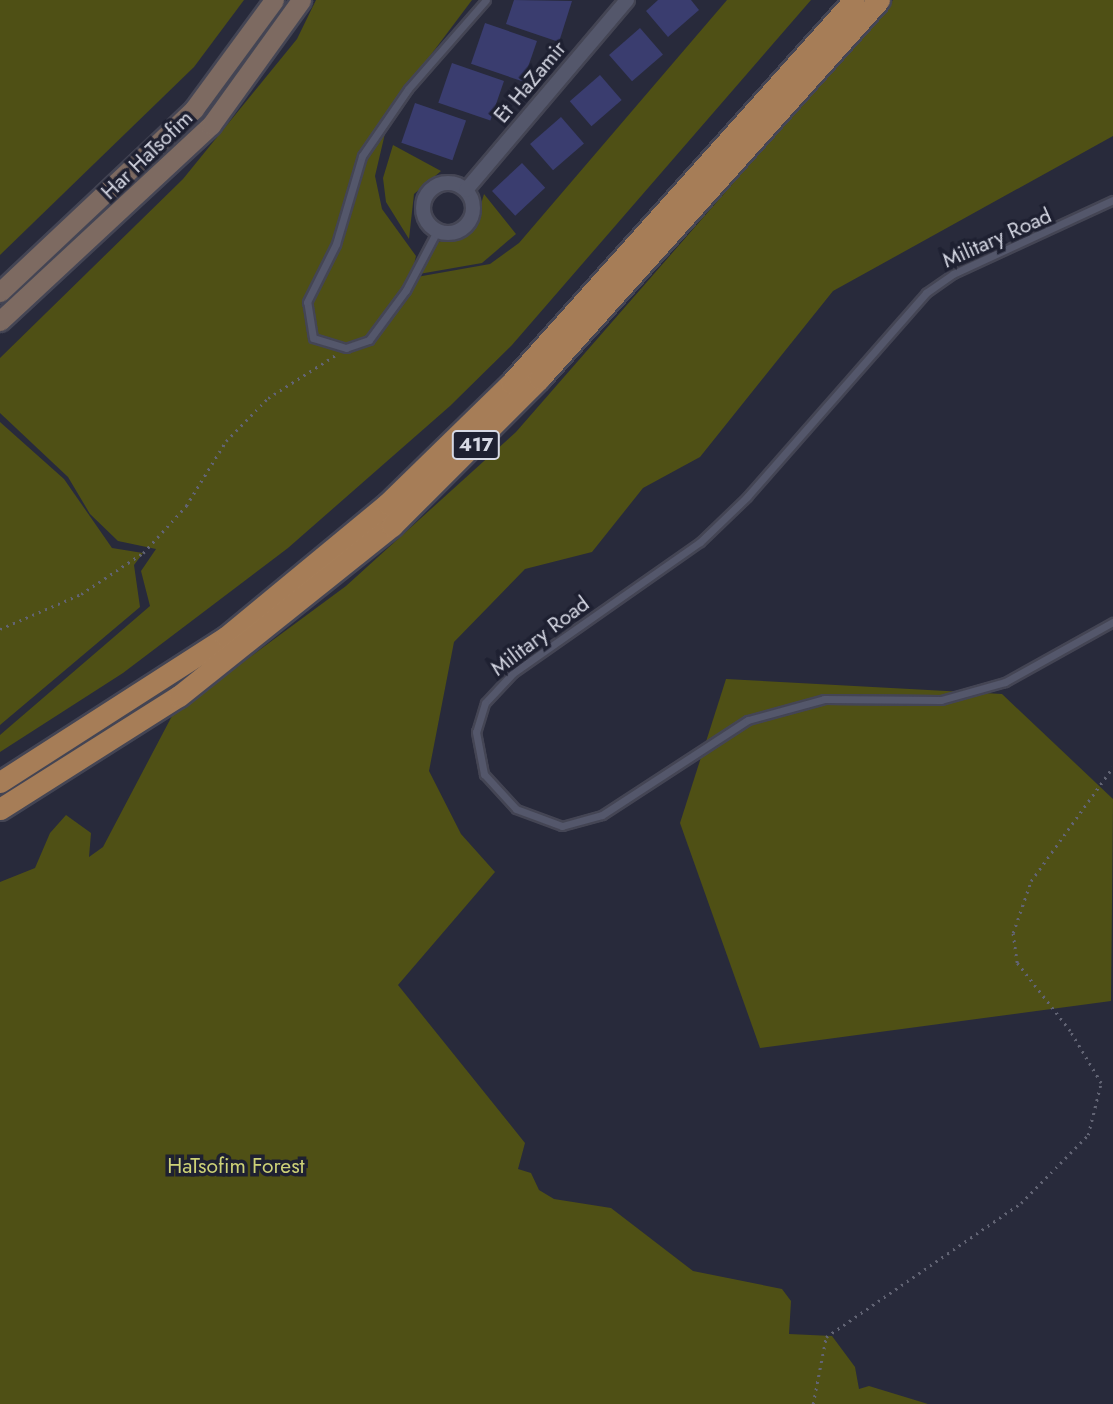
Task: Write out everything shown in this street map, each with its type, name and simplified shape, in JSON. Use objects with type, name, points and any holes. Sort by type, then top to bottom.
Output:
[{"type":"main road","name":"Har HaTsofim","points":[[0,292],[194,109],[274,0]]},
{"type":"main road","name":"Har HaTsofim","points":[[0,321],[211,125],[301,0]]},
{"type":"main road","name":"417","points":[[0,782],[226,637],[387,504],[511,383],[854,0]]},
{"type":"main road","name":"417","points":[[0,809],[179,696],[392,526],[539,379],[879,0]]},
{"type":"street","name":"Et HaZamir","points":[[466,190],[627,0]]},
{"type":"street","points":[[450,183],[466,190],[473,203],[469,224],[454,233],[437,231],[423,211],[427,194],[450,183]]},
{"type":"lane","points":[[437,231],[386,323],[369,340],[346,348],[313,338],[305,313],[336,244],[354,176],[378,127],[486,0]]},
{"type":"lane","name":"Military Road","points":[[1113,200],[953,274],[926,293],[700,542],[513,673],[485,704],[476,732],[484,774],[516,809],[562,826],[602,815],[748,720],[824,699],[941,700],[1005,682],[1113,622]]},
{"type":"path","points":[[0,629],[81,594],[143,553],[186,506],[226,441],[268,398],[346,348]]},
{"type":"path","points":[[813,1404],[826,1337],[1021,1203],[1088,1135],[1101,1083],[1070,1031],[1017,963],[1013,933],[1031,881],[1113,767]]},
{"type":"green space","points":[[0,0],[244,0],[194,67],[0,255]]},
{"type":"green space","points":[[316,0],[472,0],[391,108],[375,176],[382,209],[416,256],[411,278],[490,264],[519,243],[727,0],[811,0],[512,345],[450,406],[288,548],[123,673],[0,752],[0,735],[150,606],[141,571],[156,549],[118,541],[90,514],[68,477],[0,413],[0,358],[183,179],[297,39]]},
{"type":"green space","name":"HaTsofim Forest","points":[[893,0],[1113,0],[1113,136],[833,291],[700,457],[643,488],[592,552],[525,569],[454,642],[429,771],[461,834],[495,872],[398,985],[525,1143],[518,1169],[531,1173],[539,1190],[554,1199],[611,1208],[693,1271],[782,1289],[791,1301],[789,1334],[832,1336],[855,1367],[859,1389],[869,1386],[928,1404],[0,1404],[0,882],[35,868],[50,833],[66,815],[91,833],[89,857],[103,847],[173,714],[346,586],[516,432]]},
{"type":"green space","points":[[393,145],[441,171],[414,194],[409,239],[386,202],[383,178]]},
{"type":"green space","points":[[484,194],[516,234],[482,263],[419,274],[438,242],[473,231]]},
{"type":"green space","points":[[0,422],[64,479],[112,548],[143,553],[134,565],[140,607],[0,725]]},
{"type":"green space","points":[[726,679],[1002,694],[1113,799],[1111,1001],[760,1048],[680,823]]},
{"type":"building","points":[[514,0],[572,1],[559,42],[506,24]]},
{"type":"building","points":[[658,0],[691,0],[699,10],[668,37],[646,11]]},
{"type":"building","points":[[485,23],[537,41],[523,82],[471,64]]},
{"type":"building","points":[[640,28],[663,54],[632,81],[609,55]]},
{"type":"building","points":[[452,63],[504,81],[490,121],[438,103]]},
{"type":"building","points":[[600,75],[622,100],[591,126],[570,101]]},
{"type":"building","points":[[415,103],[466,121],[452,160],[401,143]]},
{"type":"building","points":[[561,117],[584,143],[553,170],[530,144]]},
{"type":"building","points":[[522,163],[545,188],[515,216],[492,191]]}]
